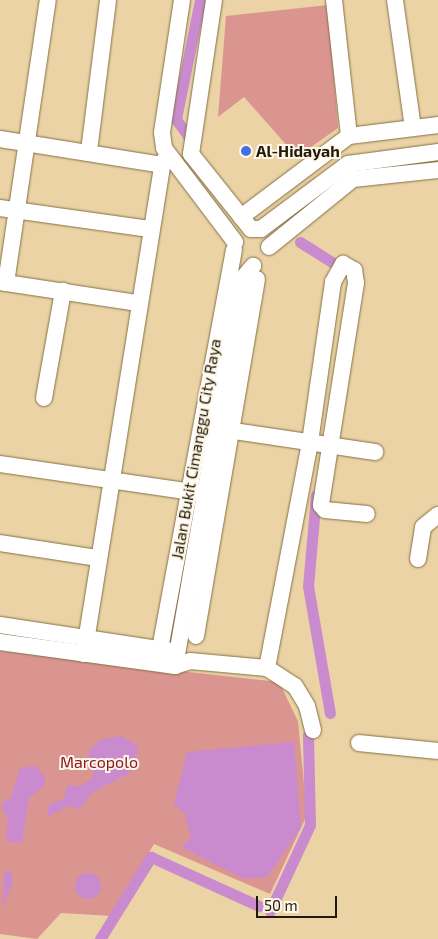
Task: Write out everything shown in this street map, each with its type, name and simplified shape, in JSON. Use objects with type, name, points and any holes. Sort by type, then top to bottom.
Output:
[{"type":"street","points":[[48,0],[17,210],[3,282],[138,303]]},
{"type":"street","points":[[89,151],[108,0]]},
{"type":"street","points":[[85,646],[108,480],[150,230],[165,160],[162,133],[182,0]]},
{"type":"street","points":[[214,0],[192,144],[241,217],[269,247]]},
{"type":"street","points":[[334,0],[349,136]]},
{"type":"street","points":[[395,0],[413,128]]},
{"type":"street","points":[[241,217],[349,136],[438,125]]},
{"type":"street","points":[[0,139],[165,160],[192,144]]},
{"type":"street","points":[[234,246],[244,233],[255,231],[348,164],[438,152]]},
{"type":"street","points":[[165,160],[234,246],[240,262],[255,273],[266,260],[269,247],[353,179],[438,170]]},
{"type":"street","points":[[0,208],[150,230]]},
{"type":"street","name":"Jalan Bukit Cimanggu City Raya","points":[[176,657],[188,491],[234,246]]},
{"type":"street","points":[[267,668],[321,444],[356,283],[349,265],[342,264],[334,276],[321,444],[322,508],[366,514]]},
{"type":"street","name":"Jalan Bukit Cimanggu City Raya","points":[[176,657],[204,494],[224,429],[243,278],[255,273]]},
{"type":"street","points":[[44,398],[63,291]]},
{"type":"street","points":[[196,636],[224,429],[375,452]]},
{"type":"street","points":[[0,464],[204,494]]},
{"type":"street","points":[[418,559],[423,527],[438,515]]},
{"type":"street","points":[[0,543],[97,558]]},
{"type":"street","points":[[0,625],[85,646],[176,657]]},
{"type":"street","points":[[0,642],[85,646],[267,668],[295,686],[307,706],[313,730]]},
{"type":"street","points":[[358,743],[438,751]]},
{"type":"green space","points":[[328,5],[338,128],[297,157],[244,97],[218,117],[226,16]]},
{"type":"green space","name":"Marcopolo","points":[[0,651],[279,682],[298,721],[307,815],[270,894],[154,844],[112,916],[61,913],[37,939],[0,934]]},
{"type":"shaded area","points":[[121,736],[138,746],[135,765],[128,774],[90,794],[80,809],[69,806],[47,817],[49,804],[64,799],[67,785],[80,786],[94,777],[88,756],[92,747],[103,739]]},
{"type":"shaded area","points":[[294,742],[301,828],[267,877],[244,879],[182,847],[191,837],[185,814],[174,804],[187,752]]},
{"type":"shaded area","points":[[35,766],[45,777],[45,785],[29,798],[22,843],[6,841],[8,819],[1,805],[11,797],[20,768]]},
{"type":"shaded area","points":[[4,871],[10,871],[13,881],[3,907]]},
{"type":"shaded area","points":[[88,873],[97,877],[101,886],[97,895],[88,899],[79,895],[75,886],[79,877]]},
{"type":"waterway","points":[[194,144],[176,119],[200,0]]},
{"type":"waterway","points":[[300,242],[335,264]]},
{"type":"waterway","points":[[316,495],[308,586],[330,713]]},
{"type":"waterway","points":[[270,911],[310,825],[308,735]]},
{"type":"waterway","points":[[100,939],[151,857],[259,906]]},
{"type":"place","name":"Al-Hidayah","points":[[246,151]]}]
